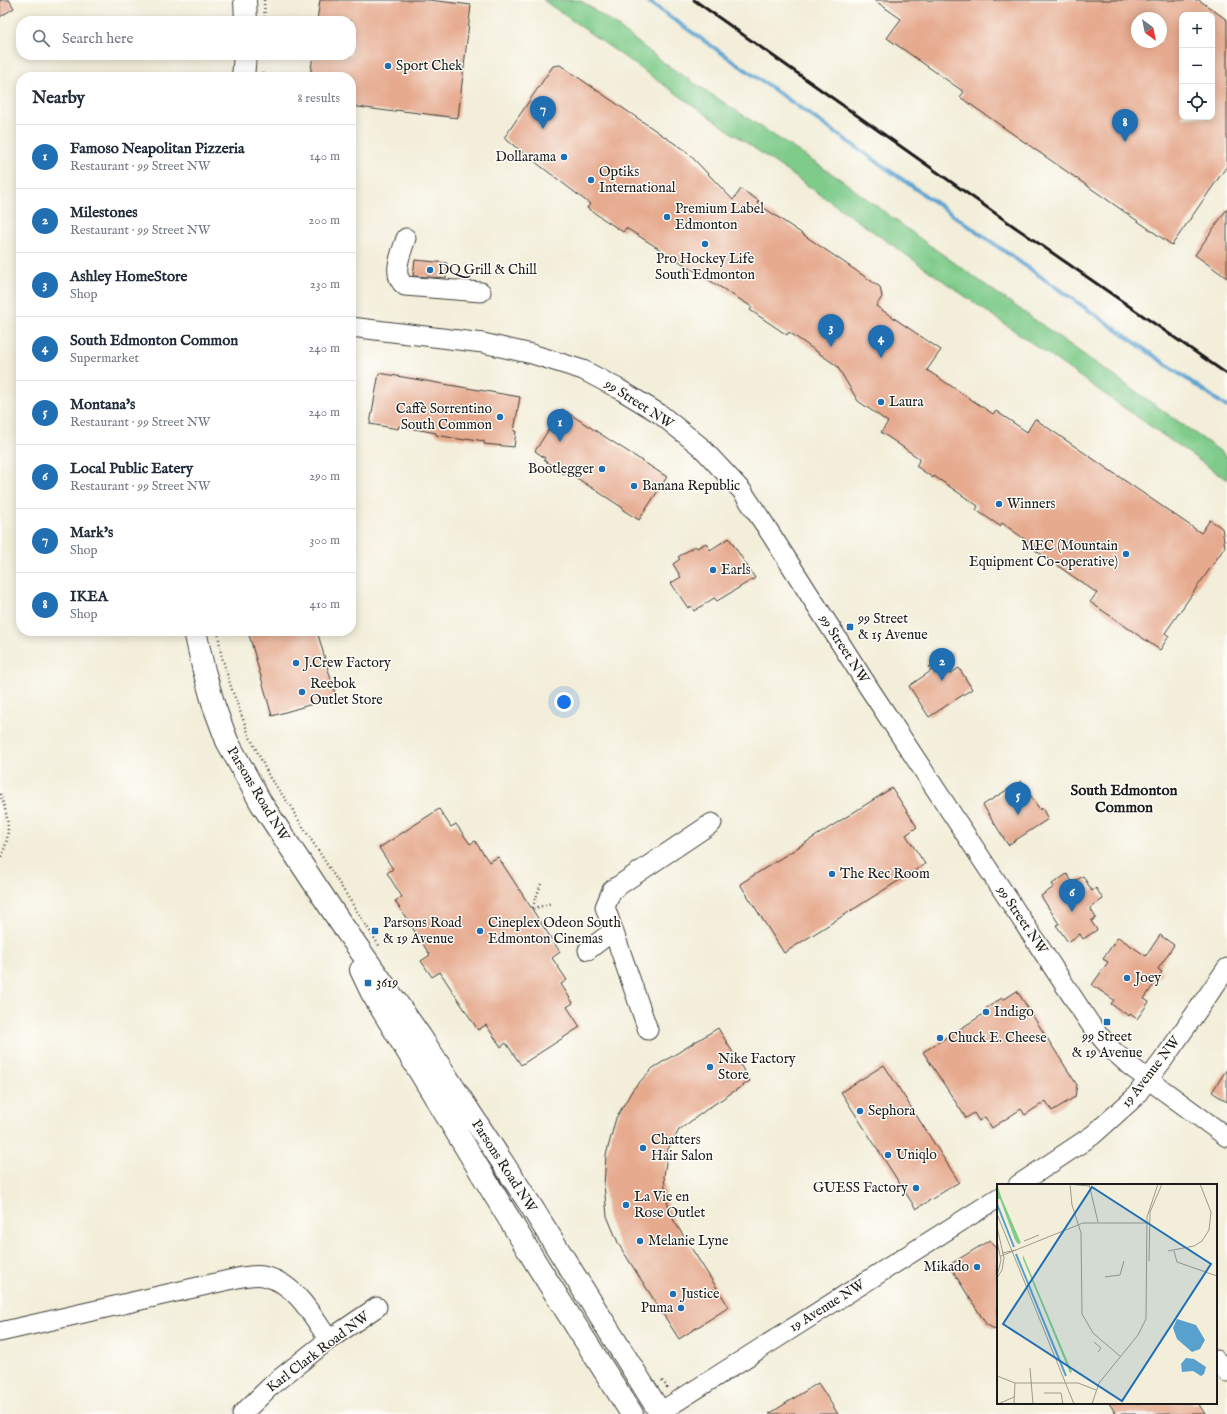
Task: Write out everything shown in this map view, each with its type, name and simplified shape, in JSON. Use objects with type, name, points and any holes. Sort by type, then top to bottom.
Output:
[{"type":"main road","points":[[245,0],[246,16]]},
{"type":"main road","points":[[243,72],[245,60]]},
{"type":"main road","name":"Parsons Road NW","points":[[197,636],[203,667],[214,706],[227,741],[261,803],[340,922],[416,1030],[531,1206],[659,1413]]},
{"type":"main road","name":"Parsons Road NW","points":[[340,922],[372,993],[535,1262],[632,1414]]},
{"type":"street","points":[[406,238],[398,268],[398,277],[401,283],[405,286],[480,292]]},
{"type":"street","name":"99 Street NW","points":[[356,328],[483,343],[532,354],[583,370],[619,389],[660,414],[701,447],[742,491],[766,525],[869,688],[1091,1025],[1109,1047],[1132,1067],[1227,1137]]},
{"type":"street","points":[[648,1030],[627,966],[605,907],[612,890],[712,823]]},
{"type":"street","points":[[588,950],[613,931]]},
{"type":"street","name":"19 Avenue NW","points":[[1020,1184],[1093,1135],[1134,1098],[1227,968]]},
{"type":"street","name":"19 Avenue NW","points":[[659,1413],[997,1199]]},
{"type":"street","points":[[0,1332],[256,1275],[272,1278],[297,1295],[329,1340]]},
{"type":"street","name":"Karl Clark Road NW","points":[[242,1414],[273,1384],[329,1340],[377,1307]]},
{"type":"street","points":[[1217,1361],[1227,1372]]},
{"type":"path","points":[[264,0],[265,16]]},
{"type":"path","points":[[219,636],[221,654],[249,735],[270,778],[289,804]]},
{"type":"path","points":[[0,794],[9,826],[6,842],[0,859]]},
{"type":"path","points":[[542,884],[532,909],[552,903]]},
{"type":"green space","points":[[543,0],[580,0],[621,29],[664,63],[843,181],[925,242],[1227,456],[1227,480]]},
{"type":"building","points":[[0,0],[9,0],[14,8],[0,17]]},
{"type":"building","name":"Sport Chek","points":[[320,0],[429,0],[471,5],[458,118],[356,107],[356,72],[311,72],[312,60],[356,60],[356,16],[318,16]]},
{"type":"building","points":[[874,0],[1199,0],[1227,20],[1227,166],[1172,245],[960,97],[964,92],[887,38],[901,19]]},
{"type":"building","points":[[560,65],[687,152],[733,200],[741,189],[759,201],[757,203],[880,287],[882,297],[876,306],[941,350],[927,370],[993,414],[996,411],[1027,432],[1035,419],[1201,533],[1210,520],[1222,528],[1225,547],[1165,633],[1169,636],[1160,650],[1090,602],[1097,593],[1035,550],[1037,548],[1002,523],[1000,526],[976,510],[978,506],[934,476],[933,478],[916,466],[920,459],[881,432],[888,422],[858,401],[837,366],[789,332],[787,335],[750,310],[752,307],[626,228],[623,232],[587,208],[590,204],[504,138],[553,66]]},
{"type":"building","points":[[1227,209],[1227,278],[1195,255]]},
{"type":"building","name":"DQ Grill & Chill","points":[[415,260],[447,263],[446,278],[413,276]]},
{"type":"building","points":[[379,373],[520,397],[514,431],[516,431],[514,447],[484,444],[484,441],[466,438],[465,440],[436,435],[436,433],[399,426],[398,429],[370,424]]},
{"type":"building","points":[[562,409],[667,477],[639,520],[566,471],[564,474],[544,460],[545,458],[535,451]]},
{"type":"building","name":"Earls","points":[[729,538],[755,578],[717,601],[714,598],[694,611],[691,606],[688,608],[671,583],[681,577],[673,564],[680,559],[678,557],[695,546],[697,548],[706,543],[710,550]]},
{"type":"building","points":[[249,636],[318,636],[336,697],[272,716]]},
{"type":"building","points":[[953,651],[950,674],[959,668],[972,689],[929,717],[909,686],[931,671],[929,667]]},
{"type":"building","points":[[1021,781],[1040,810],[1042,808],[1048,819],[1008,845],[983,805]]},
{"type":"building","name":"The Rec Room","points":[[892,788],[917,827],[906,835],[925,864],[784,953],[740,884]]},
{"type":"building","name":"Cineplex Odeon South Edmonton Cinemas","points":[[439,809],[451,827],[456,824],[470,844],[475,841],[489,862],[498,857],[560,952],[552,958],[567,980],[561,984],[573,1003],[567,1007],[580,1027],[521,1065],[506,1043],[501,1047],[486,1025],[478,1030],[440,972],[432,977],[421,961],[430,955],[395,901],[402,897],[387,873],[393,869],[379,848]]},
{"type":"building","points":[[1067,874],[1073,883],[1083,876],[1092,891],[1096,888],[1103,899],[1090,908],[1096,918],[1091,921],[1097,930],[1083,939],[1080,934],[1068,942],[1056,925],[1059,924],[1041,896],[1054,887],[1052,884]]},
{"type":"building","name":"Joey","points":[[1160,935],[1174,945],[1158,969],[1162,972],[1144,999],[1149,1002],[1137,1019],[1130,1014],[1129,1016],[1111,1004],[1114,1000],[1092,985],[1108,962],[1103,959],[1118,937],[1146,956]]},
{"type":"building","points":[[1017,991],[1077,1085],[1075,1097],[1052,1111],[1046,1101],[1025,1115],[1021,1109],[992,1128],[985,1117],[979,1121],[974,1113],[966,1118],[923,1052],[987,1012],[985,1009],[1002,998],[1003,1000]]},
{"type":"building","points":[[718,1028],[750,1081],[710,1107],[679,1130],[668,1149],[664,1176],[666,1199],[674,1221],[729,1307],[679,1339],[619,1245],[607,1216],[604,1185],[606,1155],[616,1118],[633,1089],[653,1068]]},
{"type":"building","points":[[884,1065],[959,1182],[916,1209],[841,1092]]},
{"type":"building","points":[[1227,1069],[1227,1102],[1212,1092]]},
{"type":"building","points":[[990,1240],[997,1250],[997,1324],[994,1329],[986,1324],[949,1265]]},
{"type":"building","points":[[818,1383],[838,1414],[769,1414]]},
{"type":"building","points":[[1110,1404],[1199,1404],[1205,1414],[1116,1414]]},
{"type":"waterway","points":[[646,0],[1227,407]]},
{"type":"railway","points":[[694,0],[1002,218],[1227,374]]},
{"type":"place","name":"Sport Chek","points":[[388,66]]},
{"type":"place","name":"Mark's","points":[[543,129]]},
{"type":"place","name":"IKEA","points":[[1125,142]]},
{"type":"place","name":"Dollarama","points":[[564,157]]},
{"type":"place","name":"Optiks International","points":[[591,180]]},
{"type":"place","name":"Premium Label Edmonton","points":[[667,217]]},
{"type":"place","name":"Pro Hockey Life South Edmonton","points":[[705,244]]},
{"type":"place","name":"DQ Grill & Chill","points":[[430,270]]},
{"type":"place","name":"Ashley HomeStore","points":[[831,347]]},
{"type":"place","name":"South Edmonton Common","points":[[881,358]]},
{"type":"place","name":"Laura","points":[[881,402]]},
{"type":"place","name":"Caffè Sorrentino South Common","points":[[500,417]]},
{"type":"place","name":"Famoso Neapolitan Pizzeria","points":[[560,442]]},
{"type":"place","name":"Bootlegger","points":[[602,469]]},
{"type":"place","name":"Banana Republic","points":[[634,486]]},
{"type":"place","name":"Winners","points":[[999,504]]},
{"type":"place","name":"MEC (Mountain Equipment Co-operative)","points":[[1126,554]]},
{"type":"place","name":"Earls","points":[[713,570]]},
{"type":"place","name":"99 Street & 15 Avenue","points":[[850,627]]},
{"type":"place","name":"J.Crew Factory","points":[[296,663]]},
{"type":"place","name":"Milestones","points":[[942,681]]},
{"type":"place","name":"Reebok Outlet Store","points":[[302,692]]},
{"type":"place","name":"Montana's","points":[[1018,815]]},
{"type":"place","name":"The Rec Room","points":[[832,874]]},
{"type":"place","name":"Local Public Eatery","points":[[1072,912]]},
{"type":"place","name":"Parsons Road & 19 Avenue","points":[[375,931]]},
{"type":"place","name":"Cineplex Odeon South Edmonton Cinemas","points":[[480,931]]},
{"type":"place","name":"Joey","points":[[1127,978]]},
{"type":"place","name":"3619","points":[[368,983]]},
{"type":"place","name":"Indigo","points":[[986,1012]]},
{"type":"place","name":"99 Street & 19 Avenue","points":[[1107,1022]]},
{"type":"place","name":"Chuck E. Cheese","points":[[940,1038]]},
{"type":"place","name":"Nike Factory Store","points":[[710,1067]]},
{"type":"place","name":"Sephora","points":[[860,1111]]},
{"type":"place","name":"Chatters Hair Salon","points":[[643,1148]]},
{"type":"place","name":"Uniqlo","points":[[888,1155]]},
{"type":"place","name":"GUESS Factory","points":[[916,1188]]},
{"type":"place","name":"La Vie en Rose Outlet","points":[[626,1205]]},
{"type":"place","name":"Melanie Lyne","points":[[640,1241]]},
{"type":"place","name":"Mikado","points":[[977,1267]]},
{"type":"place","name":"Justice","points":[[673,1294]]},
{"type":"place","name":"Puma","points":[[681,1308]]},
{"type":"district","name":"South Edmonton Common","points":[[1124,798]]}]
